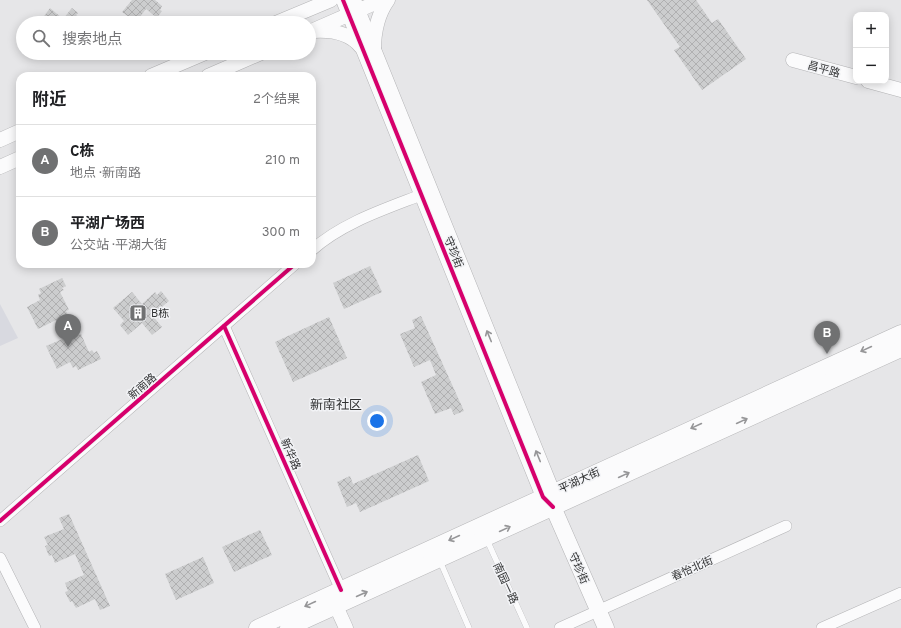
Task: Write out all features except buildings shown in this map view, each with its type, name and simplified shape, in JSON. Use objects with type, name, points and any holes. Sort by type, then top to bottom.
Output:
[{"type":"main road","name":"平湖大街","points":[[288,628],[486,538],[550,499],[901,333]]},
{"type":"main road","name":"平湖大街","points":[[258,628],[341,590],[550,499],[900,350]]},
{"type":"main road","name":"守珍街","points":[[550,499],[606,628]]},
{"type":"street","points":[[299,14],[310,0]]},
{"type":"street","points":[[294,16],[331,0]]},
{"type":"street","name":"守珍街","points":[[343,0],[353,8],[421,194],[550,499]]},
{"type":"street","points":[[316,28],[353,8],[382,0]]},
{"type":"street","points":[[316,30],[331,31],[342,34],[356,41],[368,50],[374,42],[378,21],[384,5],[388,0]]},
{"type":"street","name":"守珍街","points":[[368,50],[550,499]]},
{"type":"street","points":[[160,72],[189,60]]},
{"type":"street","points":[[217,72],[245,60]]},
{"type":"street","name":"昌平路","points":[[793,60],[853,77]]},
{"type":"street","points":[[879,84],[901,90]]},
{"type":"street","points":[[0,140],[16,133]]},
{"type":"street","points":[[0,167],[16,160]]},
{"type":"street","points":[[316,247],[339,230],[421,194]]},
{"type":"street","name":"新南路","points":[[0,521],[290,268]]},
{"type":"street","name":"新华路","points":[[224,326],[341,590]]},
{"type":"street","name":"春怡北街","points":[[560,628],[786,526]]},
{"type":"street","points":[[0,558],[35,628]]},
{"type":"street","points":[[824,628],[901,593]]},
{"type":"street","points":[[336,606],[346,628]]},
{"type":"lane","name":"南园一路","points":[[486,538],[527,628]]},
{"type":"lane","points":[[439,559],[469,628]]},
{"type":"shaded area","points":[[0,304],[18,338],[0,346]]},
{"type":"cycle path","points":[[343,0],[543,497],[553,507]]},
{"type":"cycle path","points":[[0,521],[290,268]]},
{"type":"cycle path","points":[[224,326],[341,590]]},
{"type":"place","name":"B栋","points":[[138,313]]},
{"type":"place","name":"C栋","points":[[68,347]]},
{"type":"place","name":"平湖广场西","points":[[827,354]]},
{"type":"district","name":"新南社区","points":[[336,404]]}]
